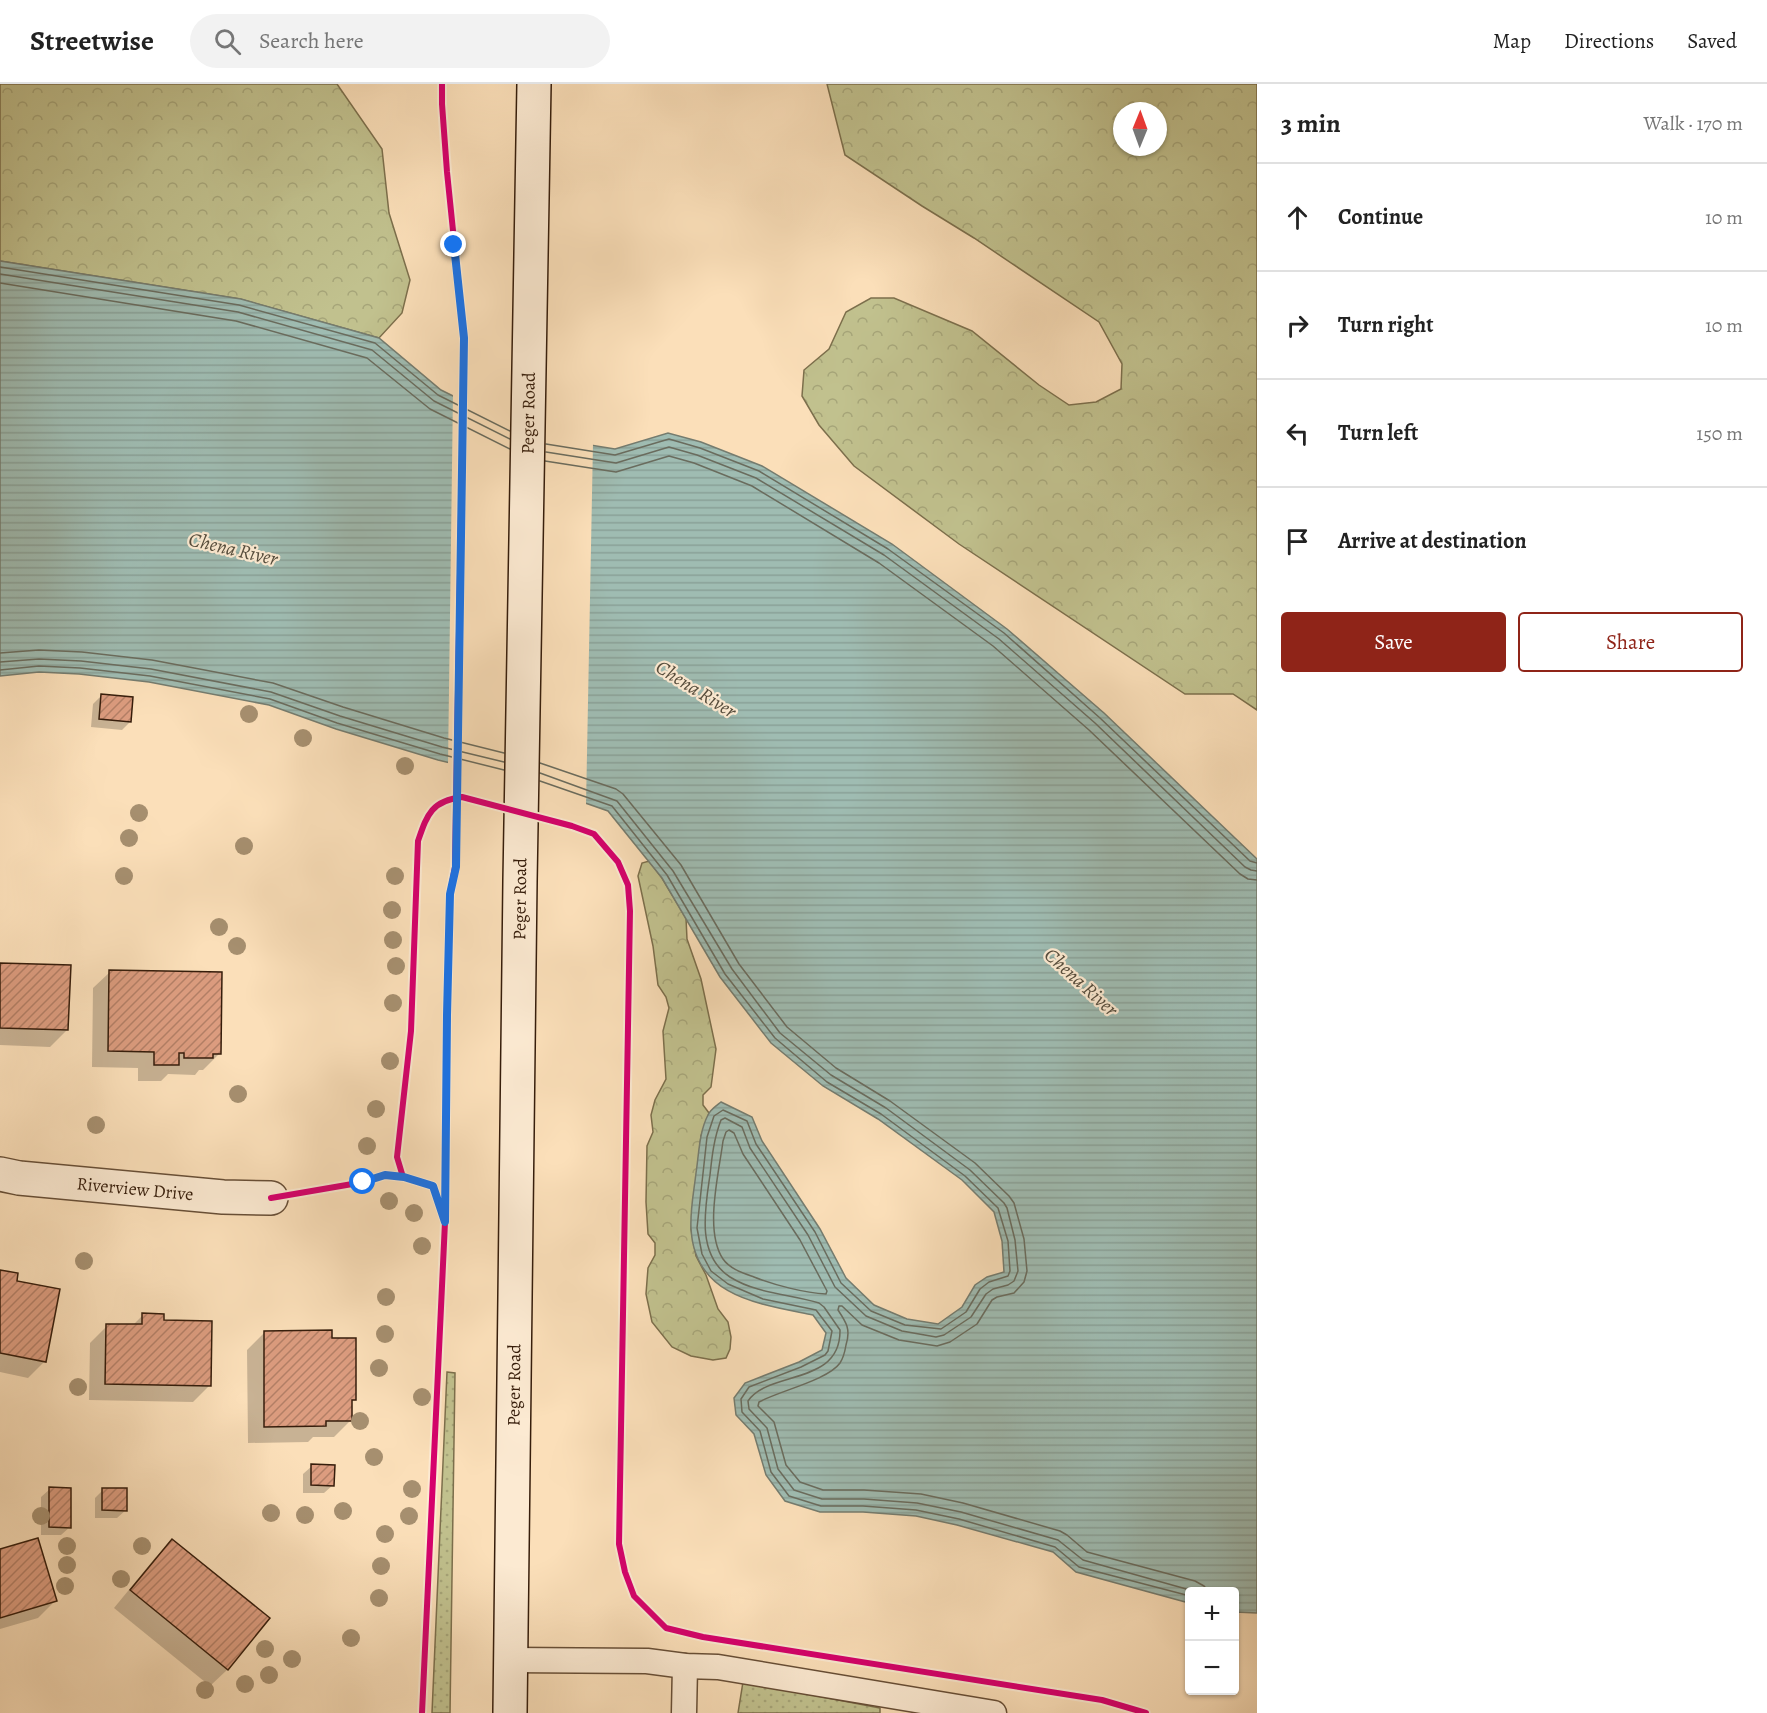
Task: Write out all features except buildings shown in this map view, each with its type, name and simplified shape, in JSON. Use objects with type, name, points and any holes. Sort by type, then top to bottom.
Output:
[{"type":"main road","name":"Peger Road","points":[[510,1713],[520,881],[534,84]]},
{"type":"main road","name":"Riverview Drive","points":[[0,1174],[30,1179],[223,1197],[272,1198]]},
{"type":"lane","points":[[511,1660],[647,1661],[718,1667],[994,1713]]},
{"type":"lane","points":[[684,1713],[685,1666]]},
{"type":"green space","points":[[0,84],[337,84],[382,149],[389,213],[410,280],[402,313],[379,338],[240,299],[0,261]]},
{"type":"green space","points":[[827,84],[1257,84],[1257,710],[1233,694],[1185,694],[959,544],[854,466],[819,425],[802,396],[804,370],[829,349],[846,312],[871,298],[894,298],[972,331],[1039,385],[1069,405],[1096,402],[1121,389],[1122,364],[1099,322],[845,155]]},
{"type":"green space","points":[[649,861],[686,918],[687,939],[701,979],[716,1049],[711,1087],[703,1095],[703,1105],[709,1113],[701,1136],[691,1229],[696,1256],[706,1275],[718,1309],[728,1322],[731,1337],[730,1349],[726,1358],[713,1360],[691,1356],[672,1347],[652,1322],[646,1294],[648,1268],[655,1255],[655,1243],[648,1234],[647,1146],[653,1132],[651,1115],[655,1100],[666,1079],[663,1031],[669,1008],[666,997],[658,985],[653,946],[638,876],[642,863]]},
{"type":"green space","points":[[447,1372],[455,1373],[450,1713],[432,1713]]},
{"type":"green space","points":[[743,1682],[880,1708],[880,1713],[738,1713]]},
{"type":"water","name":"Chena River","points":[[0,261],[241,299],[379,338],[441,390],[534,436],[615,449],[668,433],[701,442],[762,466],[892,544],[1007,629],[1104,713],[1257,859],[1257,1613],[1239,1612],[1239,1587],[1185,1587],[1185,1602],[1076,1572],[1053,1552],[957,1525],[916,1516],[820,1512],[785,1501],[766,1475],[754,1434],[736,1415],[734,1398],[745,1383],[799,1362],[822,1350],[826,1333],[813,1315],[751,1301],[717,1283],[704,1269],[695,1251],[691,1214],[701,1136],[710,1111],[721,1102],[752,1117],[762,1141],[820,1229],[846,1278],[874,1305],[907,1319],[938,1324],[962,1307],[975,1285],[987,1277],[1004,1272],[1002,1241],[994,1212],[962,1180],[878,1119],[823,1086],[771,1043],[720,977],[662,878],[608,811],[517,779],[438,760],[336,729],[269,705],[149,682],[79,674],[39,672],[0,676]]},
{"type":"pier","points":[[453,392],[535,433],[593,443],[586,806],[516,782],[448,765]]},
{"type":"cycle path","points":[[422,1713],[445,1222],[447,1015],[450,894],[455,867],[464,338],[447,172],[442,84]]},
{"type":"cycle path","points":[[445,1222],[433,1186],[403,1177],[397,1157],[411,1031],[418,841],[432,811],[443,802],[462,797],[594,834],[618,862],[628,885],[630,911],[619,1544],[625,1572],[634,1596],[666,1628],[703,1637],[1102,1700],[1146,1713]]},
{"type":"cycle path","points":[[271,1198],[364,1182],[385,1175],[403,1177]]},
{"type":"route","points":[[363,1182],[385,1175],[404,1177],[433,1186],[445,1222],[450,894],[456,867],[464,338],[454,245]]}]
